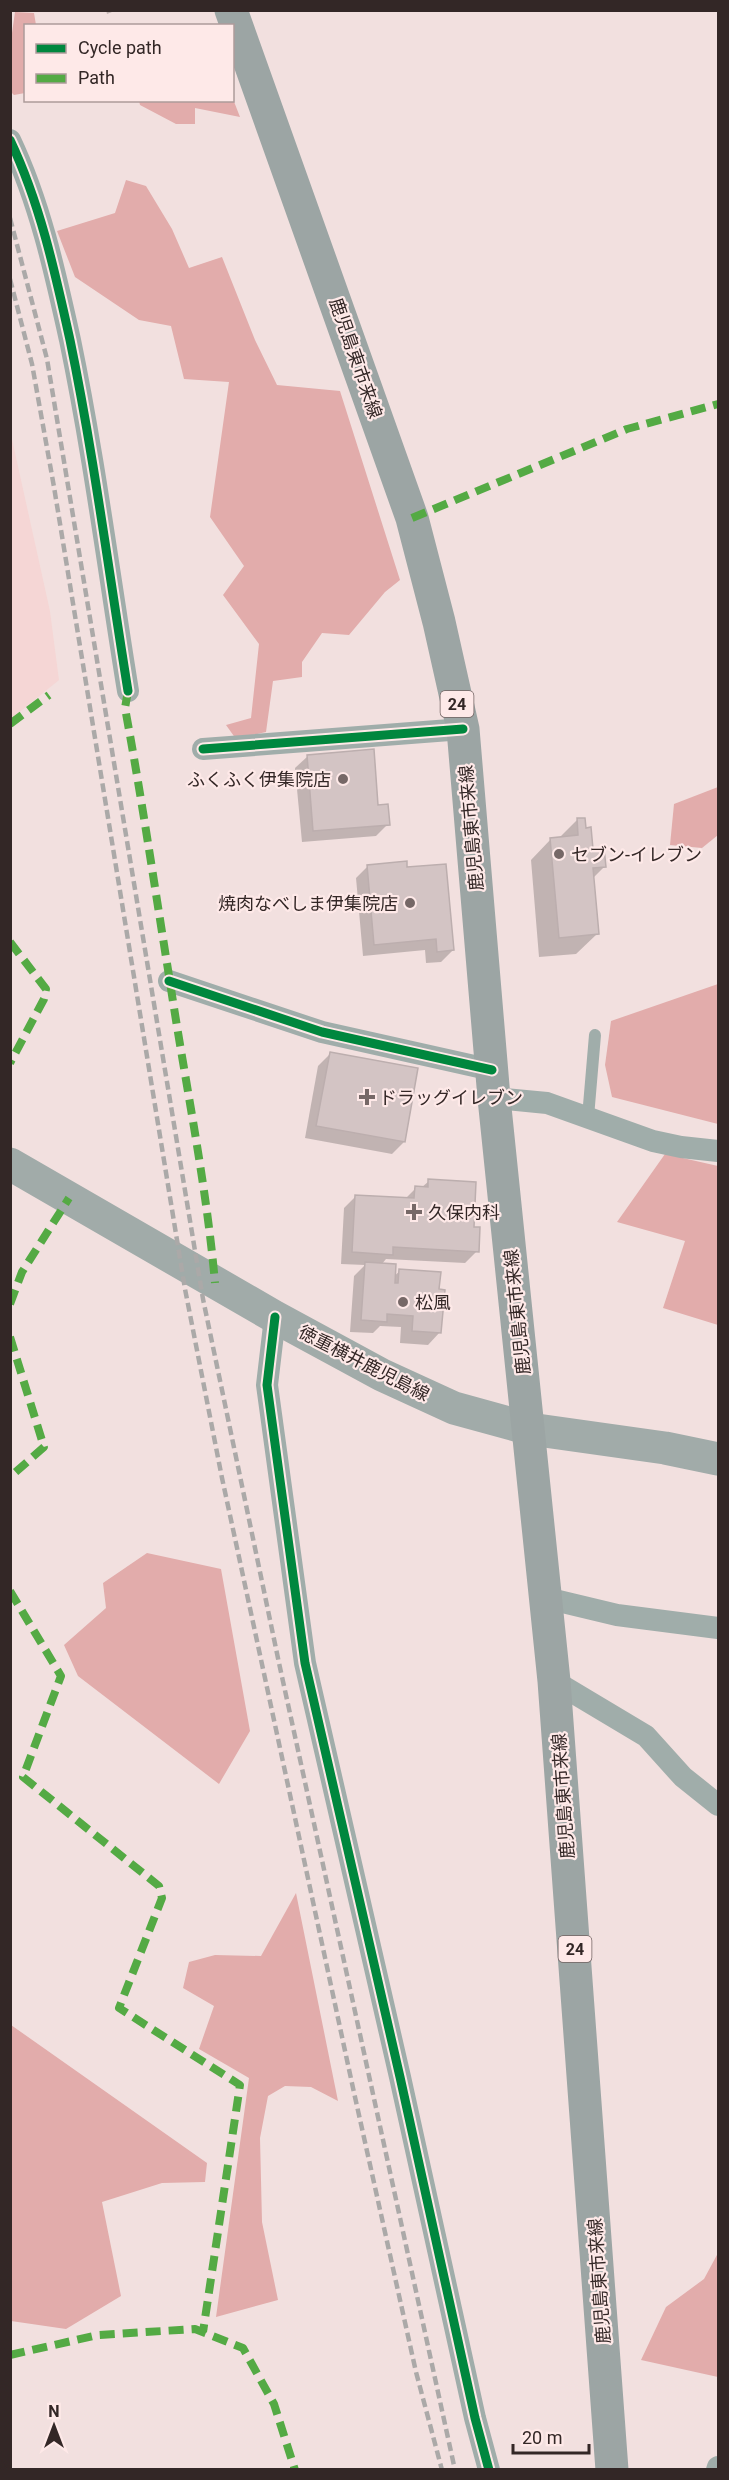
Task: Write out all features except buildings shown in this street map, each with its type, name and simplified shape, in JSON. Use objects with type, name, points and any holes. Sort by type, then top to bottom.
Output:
[{"type":"main road","name":"鹿児島東市来線","points":[[231,10],[412,518],[439,622],[463,729],[493,1084],[554,1681],[612,2469]]},
{"type":"main road","name":"徳重横井鹿児島線","points":[[10,1164],[275,1317],[382,1375],[454,1408],[530,1429],[665,1448],[718,1459]]},
{"type":"street","points":[[10,140],[28,178],[57,277],[82,397],[128,691]]},
{"type":"street","points":[[203,749],[463,729]]},
{"type":"street","points":[[170,981],[322,1032],[493,1084],[653,1141],[718,1151]]},
{"type":"street","points":[[275,1317],[267,1385],[305,1663],[403,2089],[475,2418],[489,2469]]},
{"type":"street","points":[[546,1598],[617,1615],[718,1628]]},
{"type":"street","points":[[554,1681],[646,1736],[683,1776],[718,1805]]},
{"type":"lane","points":[[588,1117],[595,1035]]},
{"type":"shaded area","points":[[15,12],[34,13],[36,24],[24,24],[24,93],[14,95],[11,92],[10,47]]},
{"type":"shaded area","points":[[139,102],[234,102],[240,117],[195,108],[195,124],[176,124],[140,105]]},
{"type":"shaded area","points":[[126,180],[146,186],[172,229],[189,268],[222,257],[255,340],[277,385],[340,391],[400,580],[385,592],[349,635],[322,633],[302,662],[302,677],[273,681],[266,732],[236,739],[226,725],[251,718],[259,644],[223,595],[244,566],[210,517],[229,382],[184,379],[171,326],[139,320],[75,277],[57,231],[115,213]]},
{"type":"shaded area","points":[[10,430],[50,611],[59,680],[11,719]]},
{"type":"shaded area","points":[[718,787],[718,835],[702,848],[670,845],[674,804]]},
{"type":"shaded area","points":[[718,984],[718,1124],[612,1097],[605,1065],[611,1021]]},
{"type":"shaded area","points":[[665,1154],[718,1166],[718,1325],[663,1308],[685,1241],[617,1222]]},
{"type":"shaded area","points":[[147,1553],[221,1569],[250,1731],[219,1784],[78,1676],[64,1645],[106,1608],[103,1583]]},
{"type":"shaded area","points":[[296,1893],[338,2101],[311,2087],[285,2086],[268,2096],[260,2138],[262,2222],[278,2300],[216,2317],[249,2078],[199,2049],[214,2006],[183,1988],[189,1962],[215,1955],[261,1956]]},
{"type":"shaded area","points":[[11,2025],[207,2163],[205,2182],[162,2183],[102,2202],[121,2296],[66,2329],[11,2321]]},
{"type":"shaded area","points":[[718,2253],[718,2377],[641,2360],[666,2307],[704,2279]]},
{"type":"railway","points":[[10,218],[47,359],[203,1299],[279,1663],[455,2470]]},
{"type":"railway","points":[[10,279],[32,364],[54,487],[185,1289],[222,1478],[353,2088],[416,2372],[442,2470]]},
{"type":"marked path","points":[[412,518],[627,429],[718,404]]},
{"type":"marked path","points":[[128,691],[125,708],[201,1169],[215,1283]]},
{"type":"marked path","points":[[10,724],[49,695]]},
{"type":"marked path","points":[[10,942],[46,989],[44,999],[10,1063]]},
{"type":"marked path","points":[[10,1304],[22,1272],[69,1198]]},
{"type":"marked path","points":[[10,1337],[44,1447],[10,1477]]},
{"type":"marked path","points":[[10,1591],[61,1676],[23,1777],[159,1886],[162,1898],[119,2008],[240,2085],[203,2332]]},
{"type":"marked path","points":[[10,2355],[98,2335],[195,2329],[243,2348],[274,2404],[295,2470]]},
{"type":"cycle path","points":[[10,140],[38,213],[70,340],[94,471],[128,691]]},
{"type":"cycle path","points":[[203,749],[463,729]]},
{"type":"cycle path","points":[[169,981],[322,1032],[492,1070]]},
{"type":"cycle path","points":[[275,1317],[267,1385],[305,1663],[475,2418],[489,2470]]},
{"type":"place","name":"ふくふく伊集院店","points":[[343,779]]},
{"type":"place","name":"セブン-イレブン","points":[[559,854]]},
{"type":"place","name":"焼肉なべしま伊集院店","points":[[410,903]]},
{"type":"place","name":"ドラッグイレブン","points":[[367,1097]]},
{"type":"place","name":"久保内科","points":[[414,1212]]},
{"type":"place","name":"松風","points":[[403,1302]]}]
